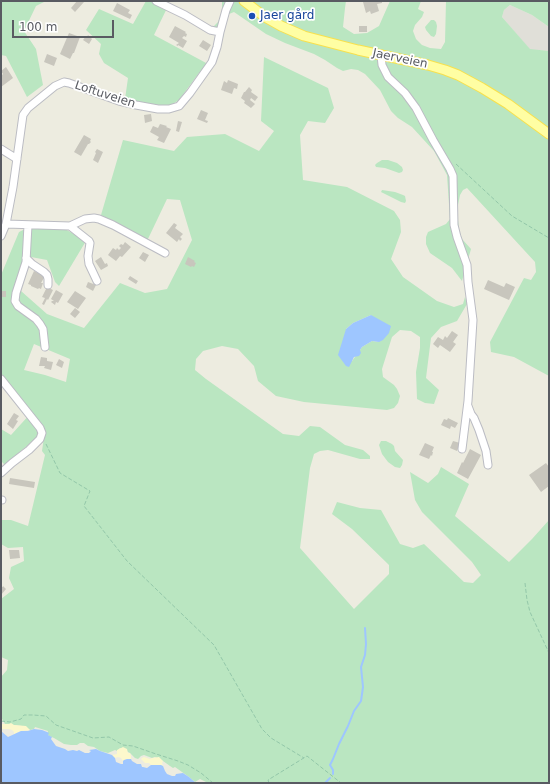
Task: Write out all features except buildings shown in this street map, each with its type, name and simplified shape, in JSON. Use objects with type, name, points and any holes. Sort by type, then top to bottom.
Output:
[{"type":"main road","name":"Jaerveien","points":[[244,1],[265,17],[304,36],[332,44],[428,65],[458,75],[508,104],[549,134]]},
{"type":"street","points":[[156,1],[210,30],[220,32]]},
{"type":"street","name":"Loftuveien","points":[[1,236],[6,224],[14,186],[24,113],[28,108],[62,82],[128,103],[158,109],[179,106],[185,100],[212,62],[226,10],[230,1]]},
{"type":"street","points":[[381,55],[382,65],[388,77],[405,93],[416,108],[453,176],[454,225],[466,265],[473,320],[462,449]]},
{"type":"street","points":[[1,149],[17,159]]},
{"type":"street","points":[[6,224],[70,226],[86,219],[94,218],[113,225],[165,253]]},
{"type":"street","points":[[28,225],[26,258],[15,301],[18,306],[40,324],[43,329],[45,347]]},
{"type":"street","points":[[70,226],[90,243],[88,256],[89,264],[97,281]]},
{"type":"street","points":[[26,258],[48,276],[48,285]]},
{"type":"street","points":[[1,378],[40,428],[42,433],[40,439],[29,450],[1,473]]},
{"type":"street","points":[[467,404],[479,430],[486,451],[488,465]]},
{"type":"path","points":[[453,162],[512,216],[549,238]]},
{"type":"path","points":[[41,436],[60,473],[90,491],[84,506],[127,561],[214,645],[262,729],[271,738],[304,758]]},
{"type":"path","points":[[525,583],[530,612],[549,653]]},
{"type":"path","points":[[1,722],[10,722],[21,719],[24,715],[46,716],[56,725],[93,738],[109,737],[123,745],[133,746],[188,765],[202,773],[213,783]]},
{"type":"path","points":[[269,783],[268,780],[307,756],[340,783]]},
{"type":"shaded area","points":[[510,5],[532,15],[549,27],[549,51],[530,50],[502,17],[504,10]]},
{"type":"green space","points":[[1,1],[46,1],[36,6],[24,31],[36,49],[43,85],[27,97],[6,56],[1,55]]},
{"type":"green space","points":[[146,1],[163,1],[169,4],[154,35],[208,64],[199,73],[179,100],[171,105],[159,105],[125,99],[128,78],[104,63],[99,54],[101,44],[86,30],[99,9],[133,24]]},
{"type":"green space","points":[[222,1],[346,1],[343,27],[354,34],[367,33],[379,26],[390,1],[421,1],[418,9],[424,12],[422,17],[415,25],[413,31],[416,39],[422,45],[430,48],[441,49],[445,42],[446,1],[549,2],[549,27],[532,15],[510,5],[504,10],[502,17],[530,49],[549,51],[549,376],[514,357],[491,352],[490,342],[524,278],[531,280],[536,272],[535,262],[467,188],[463,190],[460,195],[457,210],[459,230],[462,239],[471,249],[462,281],[452,268],[430,253],[426,244],[428,232],[446,224],[450,219],[447,175],[434,151],[412,127],[398,118],[391,111],[380,90],[365,74],[358,70],[351,69],[343,71],[314,54],[266,34],[234,12],[229,14],[223,38],[207,26],[214,26],[218,22],[222,12]]},
{"type":"green space","points":[[431,20],[436,22],[437,26],[434,37],[431,36],[425,27]]},
{"type":"green space","points":[[264,57],[328,88],[334,108],[325,123],[308,121],[300,135],[303,180],[347,187],[394,211],[400,220],[401,232],[391,259],[403,277],[437,301],[454,307],[463,304],[465,297],[467,304],[457,321],[441,327],[431,338],[426,378],[439,390],[434,404],[425,403],[417,399],[416,372],[420,348],[420,337],[411,331],[400,330],[392,337],[382,369],[383,377],[394,385],[400,396],[398,403],[394,408],[387,410],[304,402],[276,396],[258,381],[254,366],[238,349],[222,346],[203,351],[196,359],[195,370],[283,434],[299,436],[310,426],[320,427],[345,445],[363,450],[370,456],[370,459],[360,459],[328,450],[320,451],[314,454],[310,468],[300,548],[354,609],[389,574],[389,565],[352,529],[332,514],[337,502],[360,508],[381,510],[400,544],[413,548],[424,544],[464,582],[473,583],[481,575],[472,562],[422,512],[415,500],[410,472],[428,483],[438,474],[441,467],[469,484],[455,516],[509,562],[549,520],[549,783],[208,783],[200,779],[195,782],[175,767],[173,768],[155,757],[152,758],[144,755],[138,759],[120,748],[117,751],[115,750],[108,753],[88,746],[84,743],[77,745],[64,744],[47,735],[48,731],[35,727],[34,729],[30,730],[22,726],[5,724],[1,717],[1,677],[7,670],[8,660],[1,657],[1,599],[14,589],[9,578],[11,567],[24,561],[23,547],[8,548],[1,544],[1,520],[11,520],[28,526],[45,455],[42,451],[44,437],[37,437],[5,465],[1,461],[1,429],[11,435],[31,413],[1,374],[1,275],[19,232],[25,229],[65,229],[86,241],[59,286],[55,282],[47,260],[31,257],[25,260],[21,291],[47,314],[84,328],[120,283],[145,293],[167,289],[192,240],[180,200],[167,199],[147,241],[101,215],[123,140],[174,151],[187,137],[225,134],[259,151],[274,131],[261,121]],"holes":[[[371,315],[379,342],[372,341],[362,347],[352,361],[346,329],[353,323]],[[34,344],[70,359],[66,382],[24,370]]]},
{"type":"green space","points":[[382,160],[397,163],[402,167],[402,172],[399,173],[385,168],[376,167],[375,165]]},
{"type":"green space","points":[[382,190],[395,192],[405,196],[405,203],[381,192]]},
{"type":"green space","points":[[381,441],[386,441],[394,446],[395,451],[403,460],[400,468],[395,467],[388,462],[382,454],[379,445]]},
{"type":"sand","points":[[11,723],[14,725],[26,726],[30,730],[21,731],[14,734],[12,730],[1,729],[2,724]]},
{"type":"sand","points":[[123,747],[127,749],[128,753],[130,753],[131,759],[123,761],[121,758],[115,758],[112,755],[117,754],[117,750]]},
{"type":"sand","points":[[144,757],[150,759],[159,757],[163,761],[163,766],[145,763],[141,759]]},
{"type":"water","points":[[371,315],[391,326],[389,333],[383,340],[379,342],[372,341],[362,347],[359,356],[354,357],[349,367],[346,366],[338,355],[346,329],[353,323]]},
{"type":"water","points":[[34,729],[49,733],[48,735],[52,737],[51,739],[56,746],[68,751],[79,750],[89,753],[91,751],[89,750],[96,749],[112,755],[116,762],[121,764],[123,764],[124,760],[131,759],[137,764],[141,764],[142,767],[147,768],[151,765],[161,765],[167,774],[175,776],[176,774],[183,773],[196,783],[1,783],[1,731],[8,737],[21,731]]},
{"type":"waterway","points":[[333,774],[333,770],[330,765],[354,711],[361,701],[363,687],[361,667],[365,655],[366,644],[365,628]]},
{"type":"waterway","points":[[325,783],[330,778]]},
{"type":"place","name":"Jaer gård","points":[[252,16]]}]
